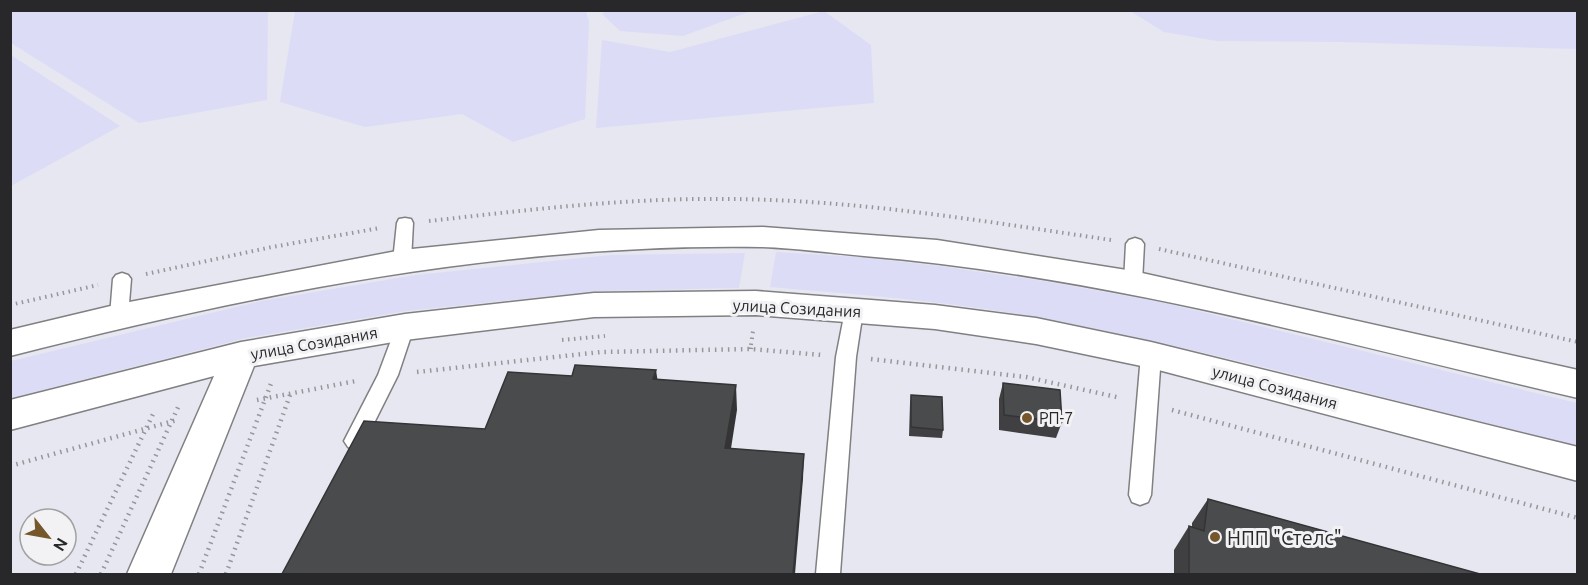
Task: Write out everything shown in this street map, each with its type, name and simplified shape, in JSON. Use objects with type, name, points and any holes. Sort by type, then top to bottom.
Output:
[{"type":"street","points":[[10,343],[119,316],[402,261],[599,240],[763,237],[937,251],[1133,282],[1578,384]]},
{"type":"street","name":"улица Созидания","points":[[10,415],[241,355],[405,327],[594,305],[756,303],[935,317],[1036,331],[1151,355],[1578,464]]},
{"type":"street","points":[[149,574],[241,355]]},
{"type":"lane","points":[[402,261],[405,224]]},
{"type":"lane","points":[[1133,282],[1135,244]]},
{"type":"lane","points":[[119,316],[122,279]]},
{"type":"lane","points":[[828,574],[846,357],[854,311]]},
{"type":"lane","points":[[346,459],[388,375],[405,327]]},
{"type":"lane","points":[[1140,495],[1151,355]]},
{"type":"path","points":[[766,206],[767,200]]},
{"type":"path","points":[[751,349],[753,330]]},
{"type":"path","points":[[741,331],[764,331]]},
{"type":"path","points":[[552,341],[610,336]]},
{"type":"path","points":[[172,405],[222,399],[265,399],[388,375],[601,352],[751,349],[1026,377],[1147,403],[1578,518]]},
{"type":"path","points":[[10,466],[172,422],[222,399],[283,379]]},
{"type":"path","points":[[199,574],[272,381]]},
{"type":"path","points":[[226,574],[290,394]]},
{"type":"path","points":[[101,574],[180,403]]},
{"type":"path","points":[[144,413],[164,407]]},
{"type":"path","points":[[76,574],[155,410]]},
{"type":"shaded area","points":[[10,11],[1577,11],[1577,574],[11,574]]},
{"type":"shaded area","points":[[10,11],[268,11],[267,100],[139,123],[11,43]]},
{"type":"shaded area","points":[[295,11],[586,11],[589,22],[585,119],[513,142],[462,114],[365,127],[280,102]]},
{"type":"shaded area","points":[[605,11],[751,11],[683,36],[620,31],[602,14]]},
{"type":"shaded area","points":[[824,11],[871,45],[874,103],[596,128],[602,40],[670,52]]},
{"type":"shaded area","points":[[1130,11],[1577,11],[1577,49],[1217,41],[1164,32]]},
{"type":"shaded area","points":[[11,55],[120,126],[10,186]]},
{"type":"shaded area","points":[[776,252],[858,257],[939,266],[1043,281],[1161,302],[1577,403],[1577,446],[1310,378],[1108,331],[1007,312],[939,303],[770,287]]},
{"type":"shaded area","points":[[745,253],[739,288],[600,291],[406,311],[246,338],[11,398],[11,361],[261,301],[416,275],[611,255]]},
{"type":"building","points":[[575,365],[656,370],[653,379],[736,385],[725,448],[804,454],[793,574],[282,574],[364,421],[485,429],[508,372],[572,376]]},
{"type":"building","points":[[1003,383],[1060,390],[1062,422],[1004,415]]},
{"type":"building","points":[[911,395],[942,397],[943,430],[911,427]]},
{"type":"building","points":[[1208,499],[1480,574],[1189,574],[1189,526],[1204,531]]},
{"type":"place","name":"РП-7","points":[[1027,418]]},
{"type":"place","name":"НПП \"Стелс\"","points":[[1215,537]]}]
